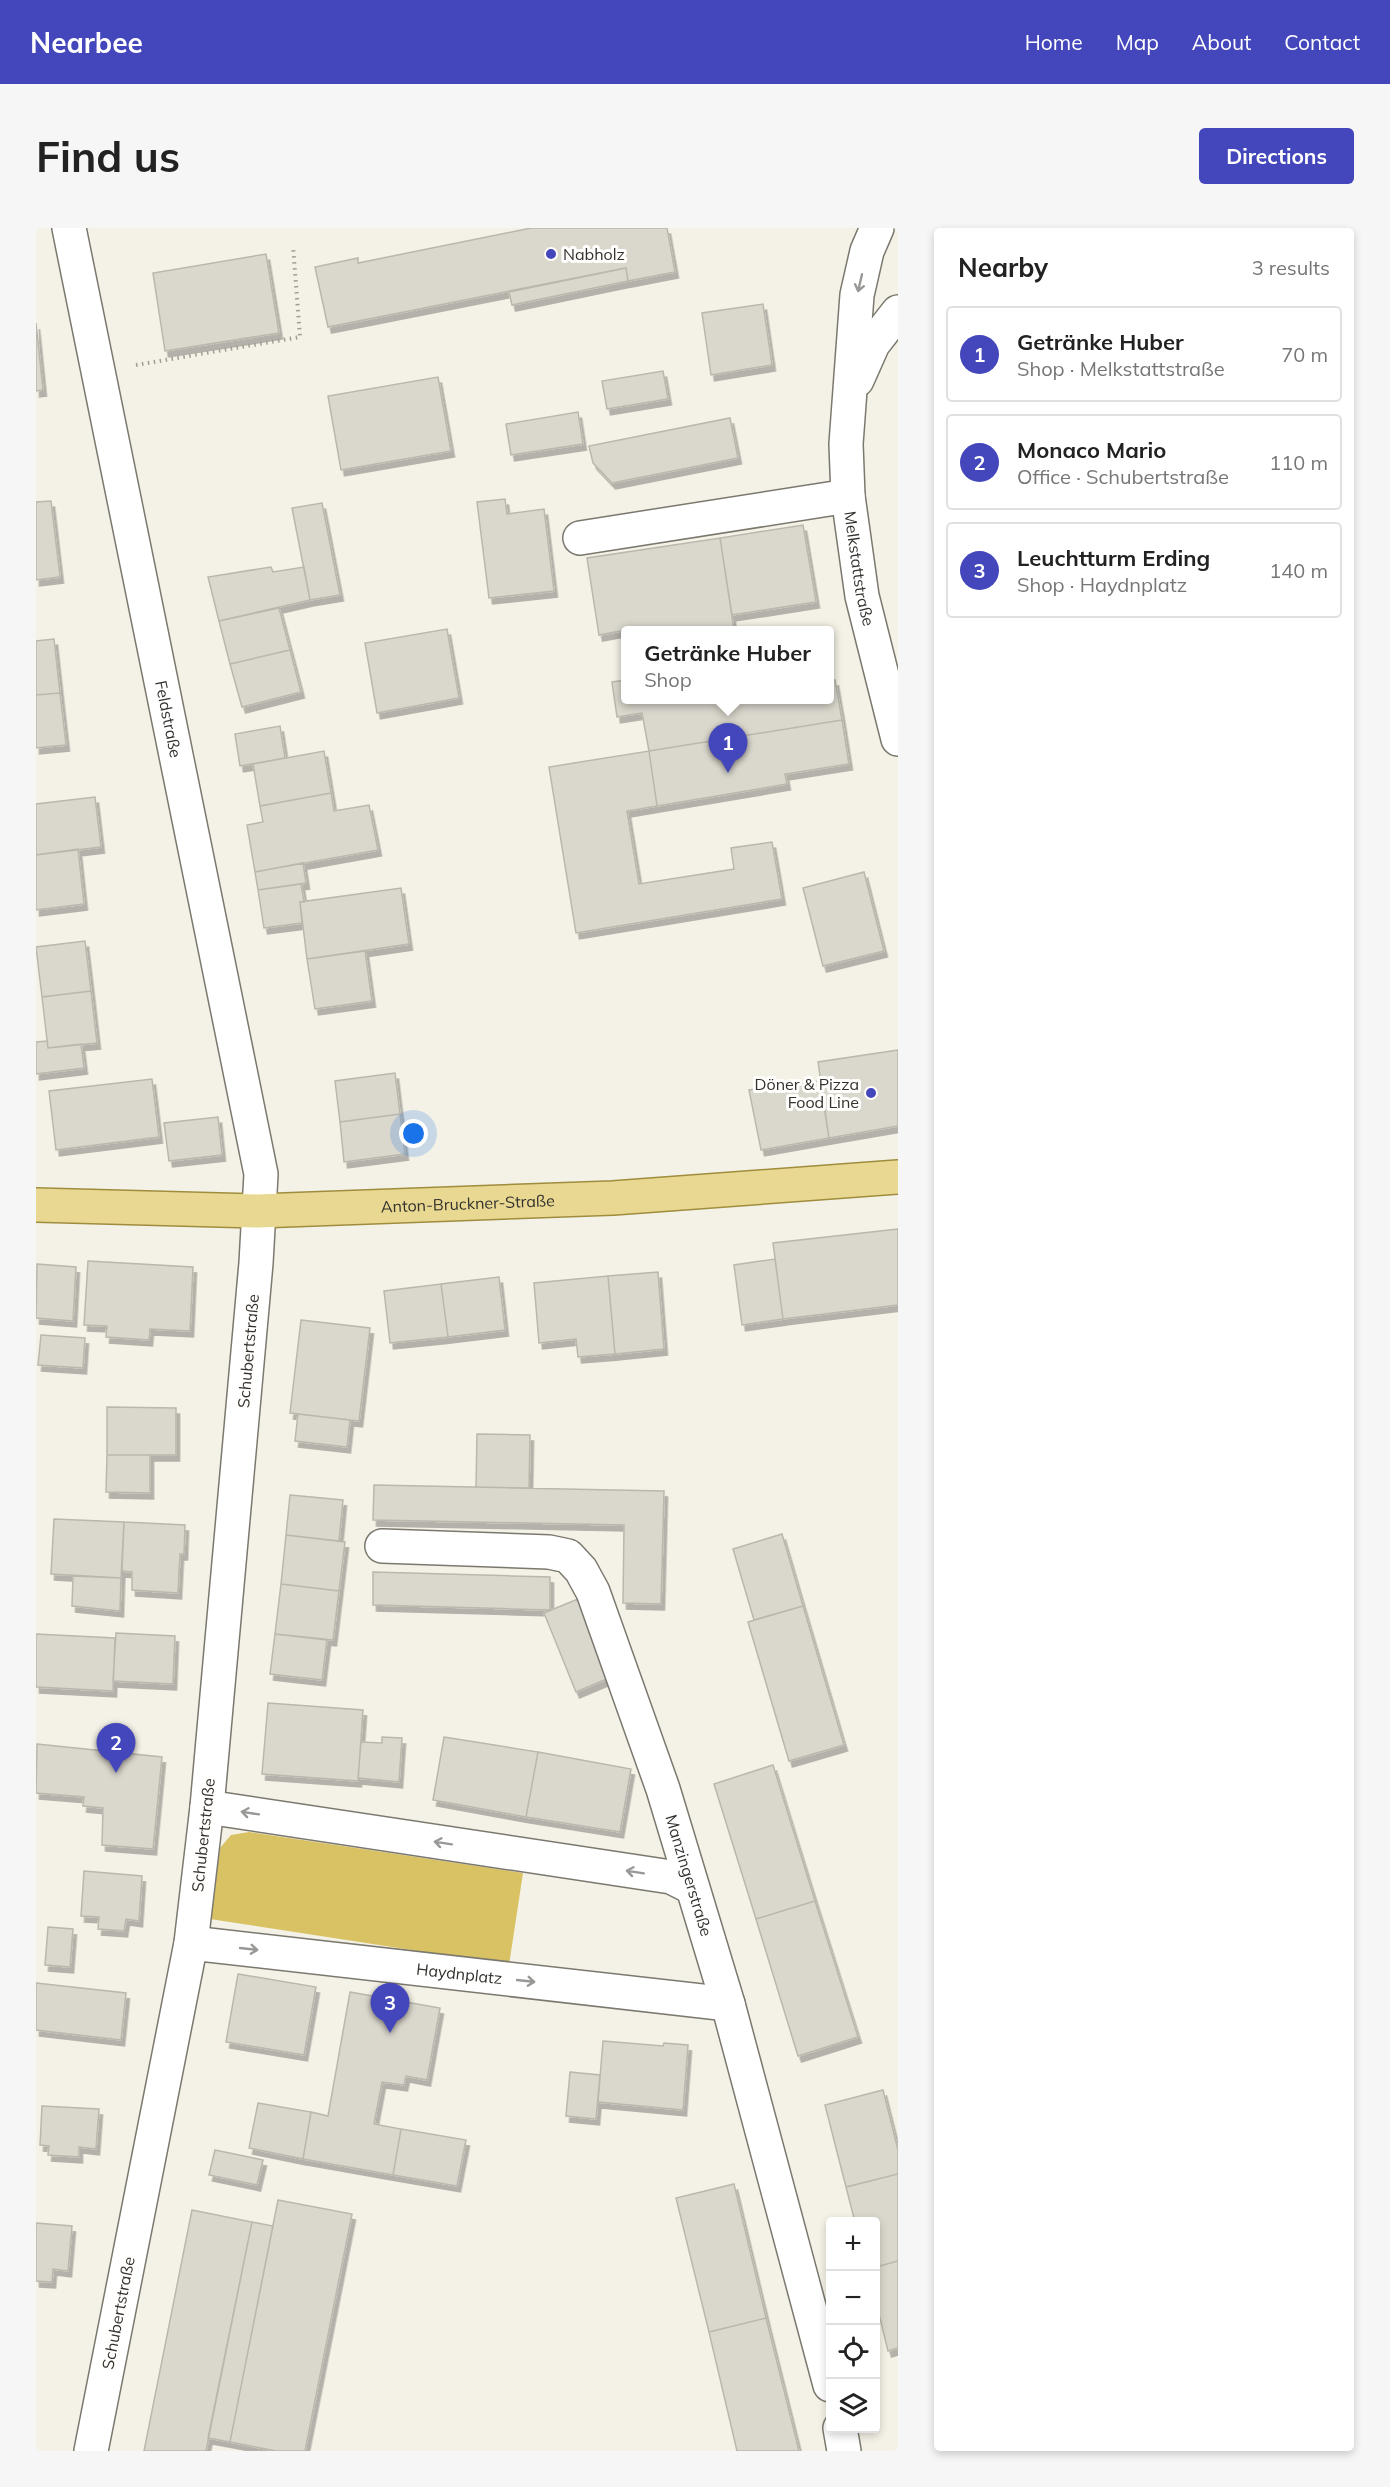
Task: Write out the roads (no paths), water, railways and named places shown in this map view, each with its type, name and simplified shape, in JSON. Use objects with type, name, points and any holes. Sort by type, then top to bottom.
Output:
[{"type":"main road","name":"Anton-Bruckner-Straße","points":[[36,1205],[258,1211],[613,1198],[898,1177]]},
{"type":"street","name":"Feldstraße","points":[[69,228],[261,1174],[258,1211]]},
{"type":"street","name":"Melkstattstraße","points":[[878,228],[867,251],[857,295],[852,335],[846,444],[848,496],[862,596],[892,694],[898,739]]},
{"type":"street","name":"Melkstattstraße","points":[[850,396],[873,344],[898,312]]},
{"type":"street","points":[[580,538],[848,496]]},
{"type":"street","name":"Schubertstraße","points":[[91,2451],[191,1943],[207,1807],[255,1274],[258,1211]]},
{"type":"street","name":"Manzingerstraße","points":[[382,1546],[549,1552],[568,1556],[581,1570],[593,1592],[663,1789],[728,2004],[829,2379]]},
{"type":"street","points":[[207,1807],[671,1877],[691,1887]]},
{"type":"street","name":"Haydnplatz","points":[[191,1943],[728,2004]]},
{"type":"street","points":[[841,2433],[844,2451]]},
{"type":"place","name":"Nabholz","points":[[551,254]]},
{"type":"place","name":"Getränke Huber","points":[[728,773]]},
{"type":"place","name":"Döner & Pizza Food Line","points":[[871,1093]]},
{"type":"place","name":"Monaco Mario","points":[[116,1773]]},
{"type":"place","name":"Leuchtturm Erding","points":[[390,2033]]}]
